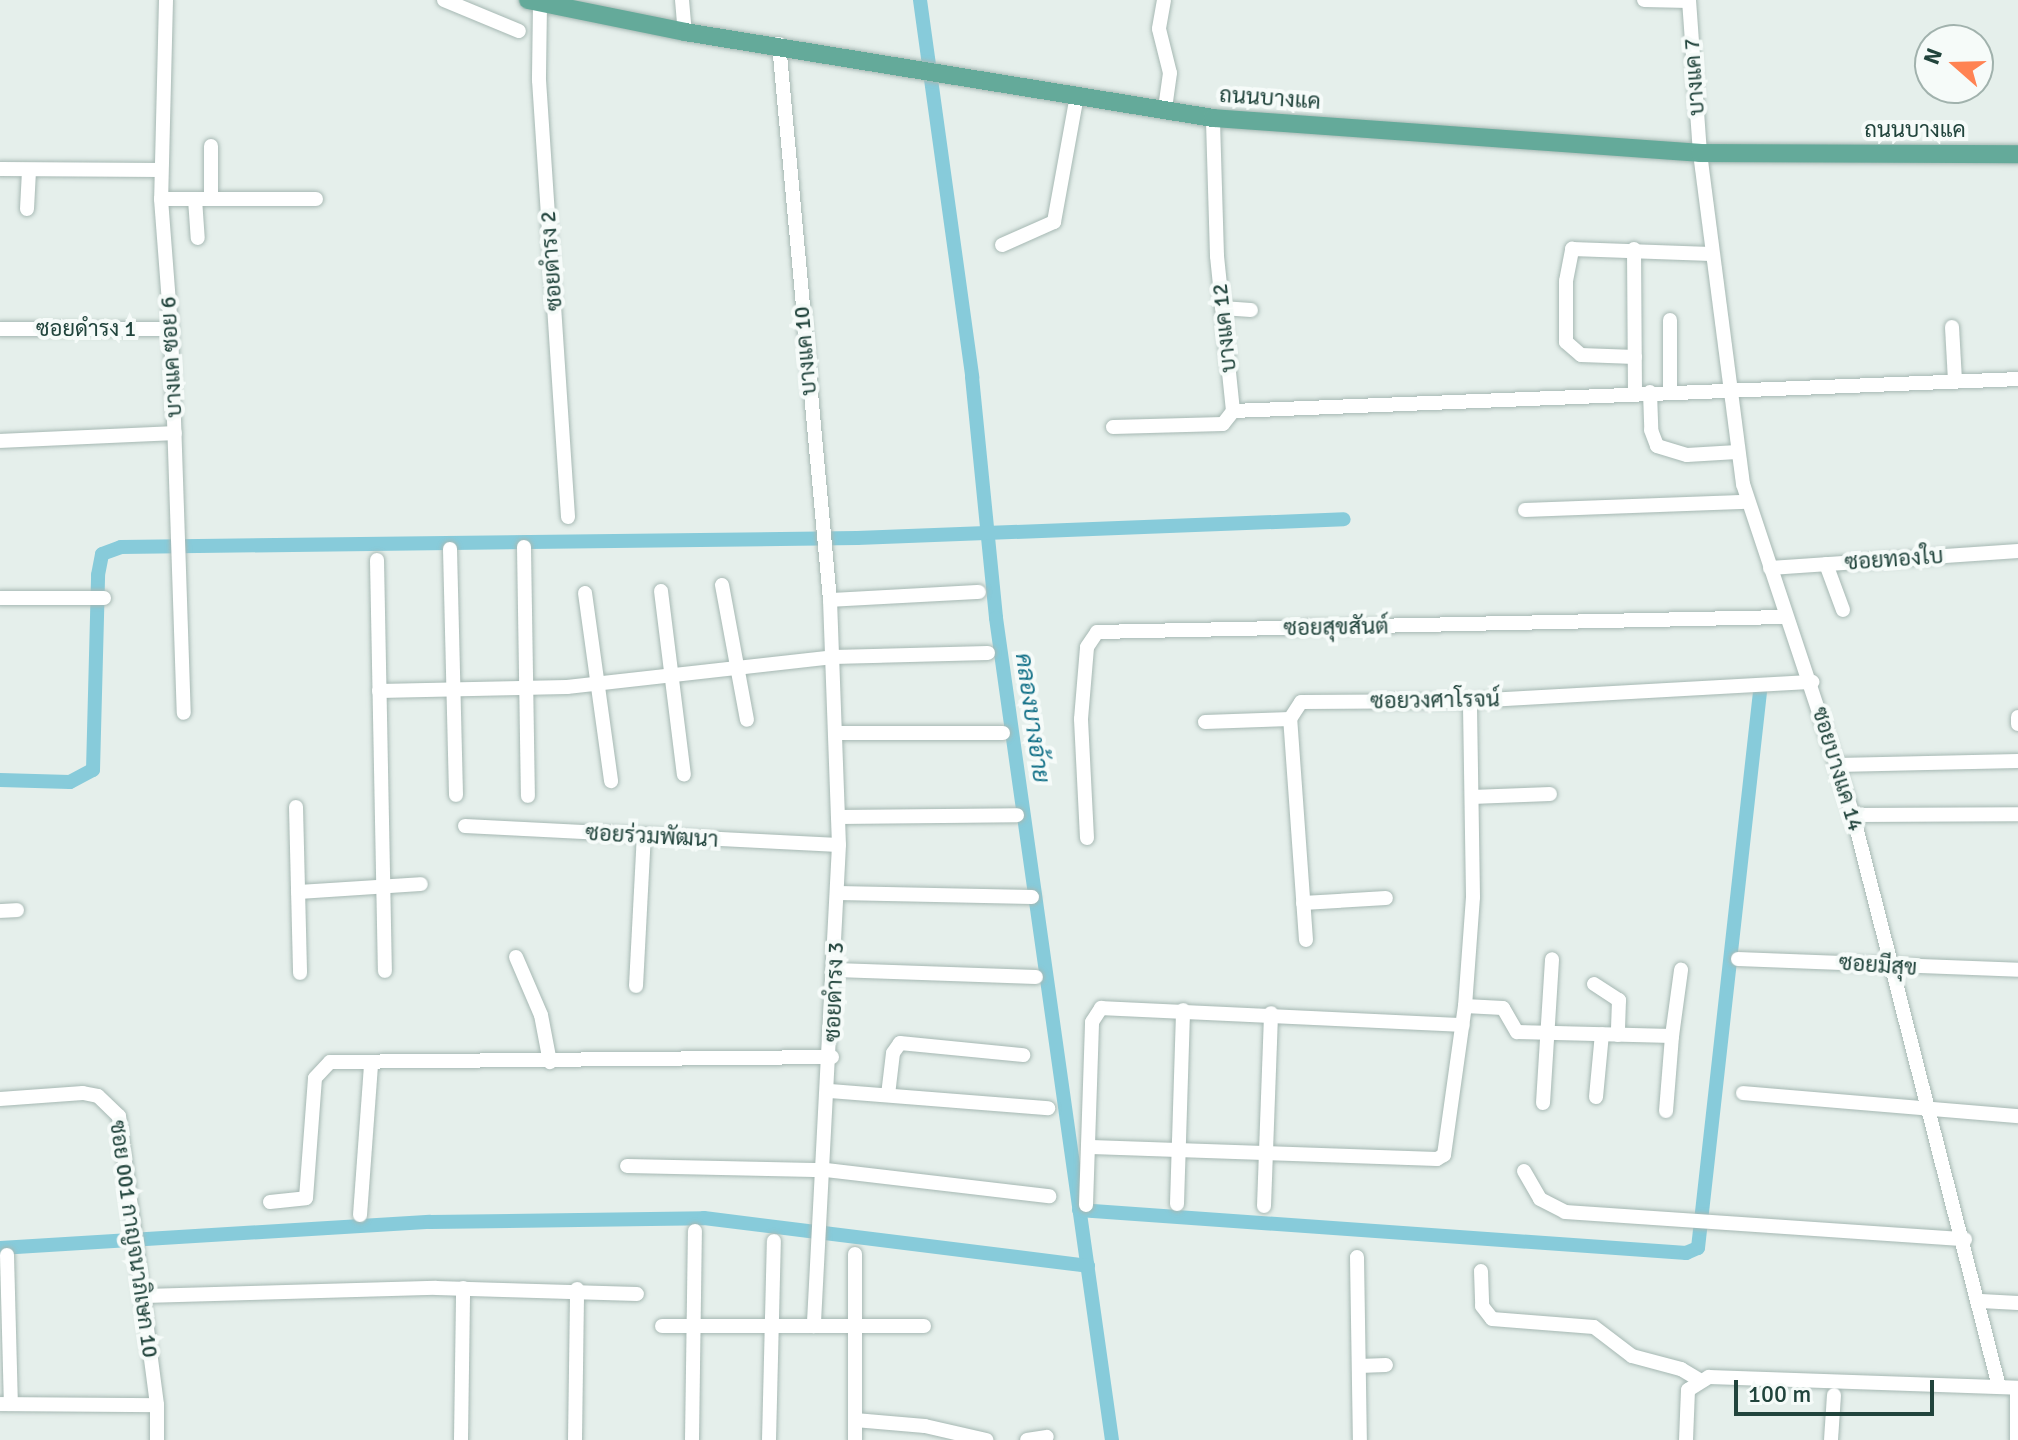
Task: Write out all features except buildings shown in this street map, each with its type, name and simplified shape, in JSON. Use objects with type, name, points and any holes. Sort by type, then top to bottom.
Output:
[{"type":"main road","name":"ถนนบางแค","points":[[534,2],[603,8],[685,32],[779,44],[1213,118],[1700,153],[2018,154]]},
{"type":"street","name":"บางแค ซอย 6","points":[[166,0],[161,199],[171,329],[184,713]]},
{"type":"street","points":[[444,0],[519,31]]},
{"type":"street","points":[[682,0],[685,32]]},
{"type":"street","points":[[1164,0],[1159,29],[1170,73],[1165,109]]},
{"type":"street","points":[[1644,0],[1689,0]]},
{"type":"street","name":"บางแค 7","points":[[1689,0],[1700,153]]},
{"type":"street","name":"ซอยดำรง 2","points":[[534,2],[568,517]]},
{"type":"street","name":"บางแค 10","points":[[779,44],[833,657]]},
{"type":"street","points":[[1002,245],[1049,229],[1054,222],[1077,95]]},
{"type":"street","name":"บางแค 12","points":[[1213,118],[1222,308],[1233,411]]},
{"type":"street","points":[[211,146],[211,199]]},
{"type":"street","name":"ซอยบางแค 14","points":[[1700,153],[1737,452],[1747,502],[1812,682],[1853,815],[1981,1301],[1998,1383]]},
{"type":"street","points":[[0,169],[161,170]]},
{"type":"street","points":[[27,209],[29,170]]},
{"type":"street","points":[[161,199],[316,199]]},
{"type":"street","points":[[195,199],[198,238]]},
{"type":"street","points":[[1635,357],[1581,355],[1566,342],[1572,249],[1711,254]]},
{"type":"street","points":[[1634,249],[1635,357],[1657,446],[1687,455],[1737,452]]},
{"type":"street","points":[[1222,308],[1251,310]]},
{"type":"street","points":[[1670,320],[1670,393]]},
{"type":"street","points":[[1952,327],[1955,380]]},
{"type":"street","name":"ซอยดำรง 1","points":[[0,329],[171,329]]},
{"type":"street","points":[[1113,427],[1223,424],[1233,411],[1670,393],[1729,387],[2018,379]]},
{"type":"street","points":[[0,441],[175,433]]},
{"type":"street","points":[[1525,510],[1747,502]]},
{"type":"street","points":[[524,547],[528,796]]},
{"type":"street","points":[[450,549],[456,795]]},
{"type":"street","name":"ซอยทองใบ","points":[[1770,568],[2018,551]]},
{"type":"street","points":[[377,560],[385,971]]},
{"type":"street","points":[[1826,564],[1843,610]]},
{"type":"street","points":[[722,585],[747,720]]},
{"type":"street","points":[[661,591],[684,775]]},
{"type":"street","points":[[830,600],[979,592]]},
{"type":"street","points":[[585,593],[600,683],[611,781]]},
{"type":"street","points":[[0,598],[104,598]]},
{"type":"street","name":"ซอยสุขสันต์","points":[[1087,838],[1081,719],[1087,647],[1097,632],[1786,617]]},
{"type":"street","points":[[379,691],[527,688],[833,657],[988,653]]},
{"type":"street","name":"ซอยดำรง 3","points":[[814,1326],[822,1241],[836,970],[839,845],[833,657]]},
{"type":"street","name":"ซอยวงศาโรจน์","points":[[1290,719],[1301,702],[1470,701],[1812,682]]},
{"type":"street","points":[[1091,1147],[1437,1159],[1444,1155],[1463,1025],[1473,897],[1470,701]]},
{"type":"street","points":[[2018,717],[2018,724]]},
{"type":"street","points":[[1205,722],[1290,719],[1306,940]]},
{"type":"street","points":[[835,733],[1003,733]]},
{"type":"street","points":[[1837,765],[2018,761]]},
{"type":"street","points":[[1472,797],[1550,794]]},
{"type":"street","points":[[296,807],[300,973]]},
{"type":"street","points":[[1853,815],[2018,814]]},
{"type":"street","points":[[838,817],[1017,815]]},
{"type":"street","name":"ซอยร่วมพัฒนา","points":[[465,826],[839,845]]},
{"type":"street","points":[[636,986],[644,835]]},
{"type":"street","points":[[298,892],[421,884]]},
{"type":"street","points":[[838,893],[1032,897]]},
{"type":"street","points":[[1303,903],[1386,898]]},
{"type":"street","points":[[0,911],[17,910]]},
{"type":"street","points":[[516,957],[541,1015],[550,1062]]},
{"type":"street","points":[[1543,1103],[1552,959]]},
{"type":"street","name":"ซอยมีสุข","points":[[1738,959],[1892,968],[2018,970]]},
{"type":"street","points":[[836,970],[1036,977]]},
{"type":"street","points":[[1666,1111],[1681,970]]},
{"type":"street","points":[[1594,984],[1619,1000],[1618,1035]]},
{"type":"street","points":[[1465,1006],[1503,1008],[1512,1030],[1672,1036]]},
{"type":"street","points":[[1086,1205],[1091,1147],[1093,1013],[1101,1008],[1271,1013],[1463,1025]]},
{"type":"street","points":[[1177,1204],[1183,1010]]},
{"type":"street","points":[[1264,1206],[1271,1013]]},
{"type":"street","points":[[1596,1097],[1602,1034]]},
{"type":"street","points":[[888,1095],[893,1053],[900,1043],[1023,1055]]},
{"type":"street","points":[[270,1202],[306,1198],[315,1078],[321,1067],[330,1062],[371,1065],[832,1057]]},
{"type":"street","points":[[360,1215],[371,1065]]},
{"type":"street","points":[[830,1091],[1048,1108]]},
{"type":"street","name":"ซอย 001 กาญจนาภิเษก 10","points":[[0,1099],[83,1093],[110,1106],[119,1116],[157,1405],[157,1440]]},
{"type":"street","points":[[1743,1093],[2018,1116]]},
{"type":"street","points":[[627,1166],[826,1170],[1049,1196]]},
{"type":"street","points":[[1524,1171],[1540,1199],[1565,1212],[1965,1239]]},
{"type":"street","points":[[692,1440],[695,1231]]},
{"type":"street","points":[[769,1440],[774,1241]]},
{"type":"street","points":[[855,1254],[855,1440]]},
{"type":"street","points":[[7,1255],[6,1404],[157,1405]]},
{"type":"street","points":[[1357,1257],[1360,1440]]},
{"type":"street","points":[[1481,1271],[1482,1306],[1492,1319],[1594,1327],[1632,1356],[1681,1369],[1699,1380],[1998,1383],[2018,1388],[2017,1440]]},
{"type":"street","points":[[461,1440],[463,1288]]},
{"type":"street","points":[[144,1296],[463,1288],[577,1289],[637,1294]]},
{"type":"street","points":[[575,1440],[577,1289]]},
{"type":"street","points":[[1981,1301],[2018,1303]]},
{"type":"street","points":[[662,1326],[924,1326]]},
{"type":"street","points":[[1359,1366],[1386,1365]]},
{"type":"street","points":[[1686,1440],[1686,1396],[1699,1380]]},
{"type":"street","points":[[1831,1440],[1834,1395]]},
{"type":"street","points":[[855,1420],[925,1426],[986,1440]]},
{"type":"street","points":[[1027,1440],[1047,1437]]},
{"type":"waterway","name":"คลองบางอ้าย","points":[[920,0],[972,377],[996,618],[1112,1440]]},
{"type":"waterway","points":[[0,780],[70,782],[93,770],[98,575],[102,554],[121,547],[857,538],[1344,519]]},
{"type":"waterway","points":[[1079,1210],[1686,1253],[1698,1248],[1760,692]]},
{"type":"waterway","points":[[0,1248],[430,1222],[704,1218],[1088,1266]]}]
